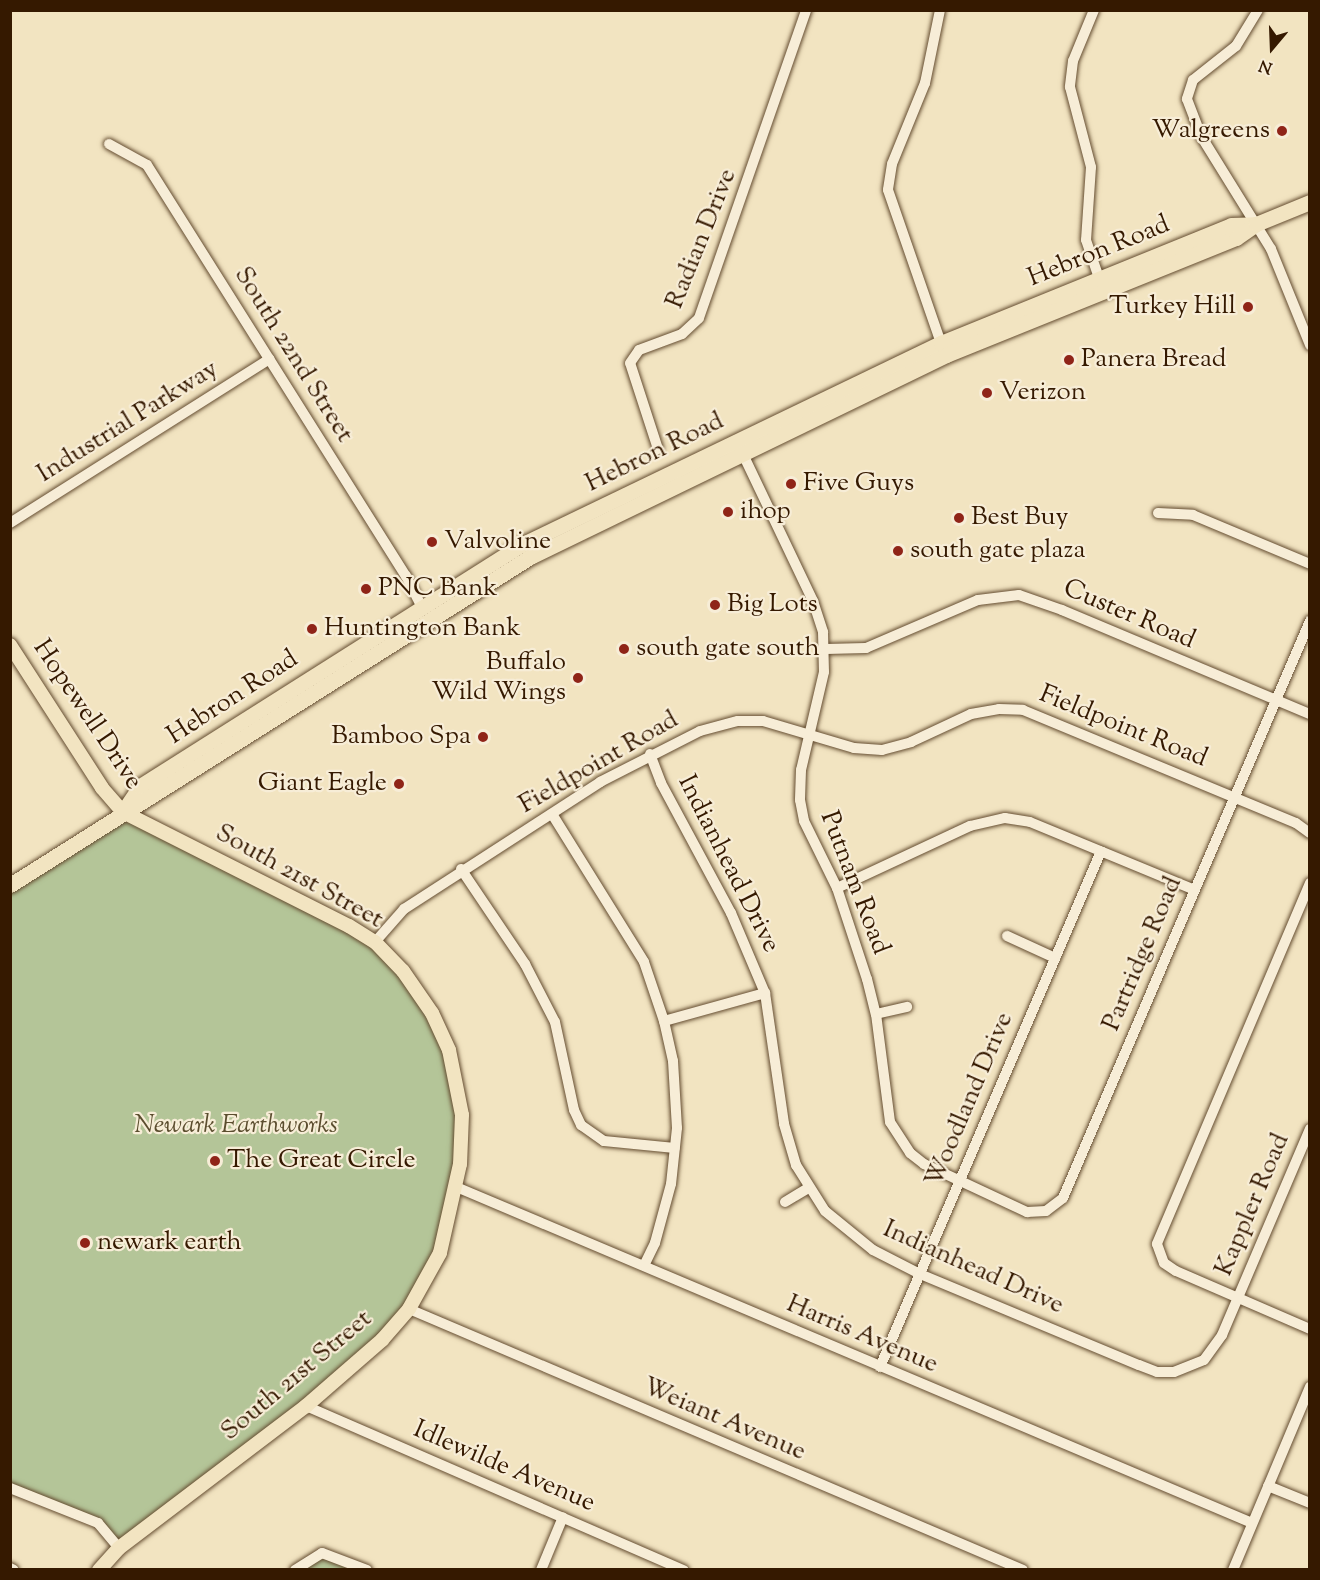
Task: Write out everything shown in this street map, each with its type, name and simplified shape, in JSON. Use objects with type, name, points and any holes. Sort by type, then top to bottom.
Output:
[{"type":"highway","name":"Hebron Road","points":[[123,812],[140,786],[511,552],[739,446],[946,355],[1236,238],[1256,225],[1310,202]]},
{"type":"highway","name":"Hebron Road","points":[[10,885],[530,557],[739,446],[940,343],[1231,225],[1256,225]]},
{"type":"highway","points":[[435,617],[445,599],[505,562],[511,552]]},
{"type":"highway","points":[[364,661],[368,652],[412,624],[422,607]]},
{"type":"main road","name":"Hopewell Drive","points":[[10,645],[102,788],[123,812]]},
{"type":"main road","name":"South 21st Street","points":[[99,1569],[119,1548],[306,1406],[382,1340],[409,1309],[440,1253],[463,1133],[459,1091],[449,1050],[432,1013],[403,971],[375,942],[324,912],[123,812]]},
{"type":"street","name":"Radian Drive","points":[[658,449],[630,363],[639,350],[682,334],[699,318],[806,10]]},
{"type":"street","points":[[940,10],[925,83],[892,164],[888,190],[940,343]]},
{"type":"street","points":[[1094,10],[1074,61],[1071,87],[1091,167],[1085,223],[1099,278]]},
{"type":"street","points":[[1258,10],[1241,40],[1193,80],[1187,94],[1201,136],[1271,249],[1310,345]]},
{"type":"street","name":"South 22nd Street","points":[[109,144],[147,165],[422,607]]},
{"type":"street","name":"Industrial Parkway","points":[[10,523],[269,359]]},
{"type":"street","name":"Putnam Road","points":[[739,446],[813,601],[826,649],[799,783],[804,821],[837,888],[876,1014],[890,1122],[917,1158],[961,1180]]},
{"type":"street","points":[[1158,513],[1193,515],[1310,564]]},
{"type":"street","name":"Custer Road","points":[[826,649],[866,648],[970,603],[1019,595],[1062,610],[1310,714]]},
{"type":"street","name":"Partridge Road","points":[[961,1180],[1027,1212],[1046,1212],[1061,1202],[1310,621]]},
{"type":"street","name":"Fieldpoint Road","points":[[375,942],[404,909],[461,869],[650,754],[716,725],[738,721],[763,721],[810,732],[854,748],[882,750],[911,742],[971,714],[1018,709],[1062,724],[1301,825],[1310,833]]},
{"type":"street","name":"Indianhead Drive","points":[[650,754],[661,783],[731,914],[765,993],[784,1124],[796,1165],[808,1188],[825,1211],[845,1230],[873,1250],[920,1274],[1157,1372],[1174,1372],[1204,1360],[1222,1335],[1238,1299]]},
{"type":"street","points":[[552,814],[644,962],[664,1021],[677,1099],[675,1148],[664,1212],[644,1266]]},
{"type":"street","points":[[837,888],[970,826],[994,819],[1030,822],[1195,890]]},
{"type":"street","name":"Woodland Drive","points":[[880,1367],[1101,851]]},
{"type":"street","points":[[461,869],[525,964],[550,1012],[562,1047],[574,1110],[581,1125],[612,1143],[675,1148]]},
{"type":"street","points":[[1310,882],[1157,1244],[1164,1263],[1238,1299],[1310,1329]]},
{"type":"street","points":[[1007,936],[1055,958]]},
{"type":"street","points":[[664,1021],[765,993]]},
{"type":"street","points":[[876,1014],[907,1007]]},
{"type":"street","name":"Kappler Road","points":[[1238,1299],[1310,1130]]},
{"type":"street","name":"Harris Avenue","points":[[454,1186],[1252,1523]]},
{"type":"street","points":[[785,1202],[808,1188]]},
{"type":"street","name":"Weiant Avenue","points":[[409,1309],[1023,1569]]},
{"type":"street","points":[[1233,1569],[1310,1387]]},
{"type":"street","name":"Idlewilde Avenue","points":[[306,1406],[684,1569]]},
{"type":"street","points":[[1268,1486],[1310,1503]]},
{"type":"street","points":[[10,1488],[98,1523],[119,1548]]},
{"type":"street","points":[[541,1569],[562,1517]]},
{"type":"street","points":[[295,1569],[322,1553],[367,1569]]},
{"type":"green space","name":"Newark Earthworks","points":[[123,812],[375,942],[432,1013],[462,1115],[440,1253],[379,1342],[119,1548],[98,1523],[11,1488],[11,885]]},
{"type":"green space","points":[[320,1557],[349,1569],[305,1570]]},
{"type":"place","name":"Walgreens","points":[[1282,131]]},
{"type":"place","name":"Turkey Hill","points":[[1248,307]]},
{"type":"place","name":"Panera Bread","points":[[1069,360]]},
{"type":"place","name":"Verizon","points":[[987,393]]},
{"type":"place","name":"Five Guys","points":[[791,484]]},
{"type":"place","name":"ihop","points":[[728,512]]},
{"type":"place","name":"Best Buy","points":[[959,518]]},
{"type":"place","name":"Valvoline","points":[[432,542]]},
{"type":"place","name":"south gate plaza","points":[[898,551]]},
{"type":"place","name":"PNC Bank","points":[[366,589]]},
{"type":"place","name":"Big Lots","points":[[715,605]]},
{"type":"place","name":"Huntington Bank","points":[[312,629]]},
{"type":"place","name":"south gate south","points":[[624,649]]},
{"type":"place","name":"Buffalo Wild Wings","points":[[578,678]]},
{"type":"place","name":"Bamboo Spa","points":[[483,737]]},
{"type":"place","name":"Giant Eagle","points":[[399,784]]},
{"type":"place","name":"The Great Circle","points":[[215,1161]]},
{"type":"place","name":"newark earth","points":[[85,1243]]}]
